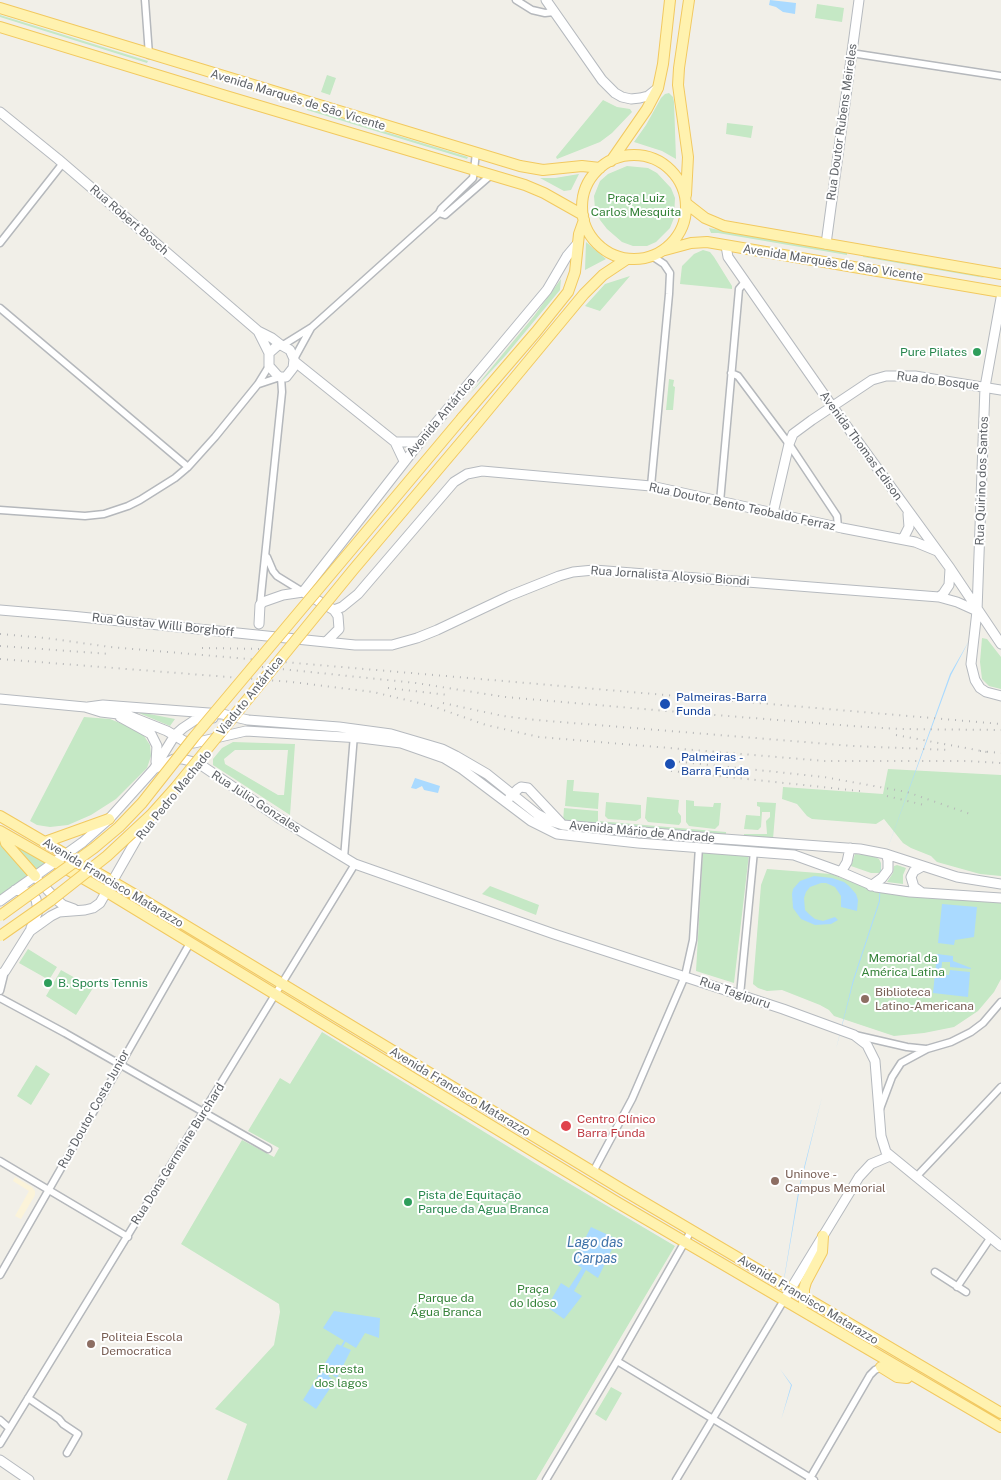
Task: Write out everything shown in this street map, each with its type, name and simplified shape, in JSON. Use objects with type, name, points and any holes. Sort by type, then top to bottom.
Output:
[{"type":"main road","points":[[611,161],[647,109],[658,88],[663,64],[670,0]]},
{"type":"main road","points":[[686,201],[683,187],[677,176],[668,168],[647,156],[630,155],[611,161],[600,168],[587,185],[582,201],[583,217],[592,238],[599,245],[612,254],[627,259],[640,259],[664,250],[679,234],[684,224],[686,201],[688,157],[678,85],[689,0]]},
{"type":"main road","name":"Avenida Marquês de São Vicente","points":[[0,8],[520,166],[543,170],[582,166],[600,168]]},
{"type":"main road","name":"Avenida Marquês de São Vicente","points":[[0,26],[525,184],[544,193],[583,217]]},
{"type":"main road","name":"Avenida Marquês de São Vicente","points":[[686,201],[705,218],[724,226],[1001,274]]},
{"type":"main road","name":"Avenida Antártica","points":[[462,418],[568,292],[575,272],[583,217]]},
{"type":"main road","name":"Avenida Marquês de São Vicente","points":[[664,250],[691,243],[707,242],[1001,292]]},
{"type":"main road","name":"Viaduto Antártica","points":[[0,936],[50,901],[107,856],[151,815],[584,294],[603,275],[627,259]]},
{"type":"main road","name":"Viaduto Antártica","points":[[0,916],[94,848],[119,827],[142,803],[194,737],[462,418]]},
{"type":"main road","name":"Avenida Francisco Matarazzo","points":[[0,816],[112,881],[691,1231],[1001,1413]]},
{"type":"main road","points":[[44,842],[109,819]]},
{"type":"main road","points":[[2,832],[6,843],[35,876]]},
{"type":"main road","name":"Avenida Francisco Matarazzo","points":[[2,832],[107,892],[685,1242],[806,1313],[886,1365],[1001,1435]]},
{"type":"main road","points":[[806,1313],[804,1297],[806,1282],[822,1252],[823,1236]]},
{"type":"main road","name":"Avenida Francisco Matarazzo","points":[[886,1365],[1001,1427]]},
{"type":"main road","name":"Avenida Francisco Matarazzo","points":[[921,1366],[932,1367],[1001,1405]]},
{"type":"street","points":[[145,0],[149,54]]},
{"type":"street","points":[[516,0],[532,10],[545,13],[554,12]]},
{"type":"street","points":[[546,0],[602,80],[615,92],[622,97],[631,99],[648,96],[658,88]]},
{"type":"street","name":"Rua Doutor Rubens Meireles","points":[[826,244],[860,0]]},
{"type":"street","points":[[852,54],[1001,76]]},
{"type":"street","name":"Rua Robert Bosch","points":[[0,112],[63,163],[258,330],[282,345]]},
{"type":"street","points":[[0,510],[69,516],[104,514],[140,500],[175,478],[188,467],[215,437],[258,384],[269,366],[269,353],[276,346],[282,345],[312,327],[439,213],[474,178],[476,153]]},
{"type":"street","points":[[0,243],[63,163]]},
{"type":"street","points":[[439,213],[445,215],[491,175]]},
{"type":"street","name":"Avenida Antártica","points":[[303,592],[420,442],[554,281],[570,250],[578,243]]},
{"type":"street","name":"Avenida Thomas Edison","points":[[726,246],[728,258],[832,406],[950,568],[977,611],[1001,644]]},
{"type":"street","points":[[651,486],[670,273],[664,264],[652,256]]},
{"type":"street","points":[[720,502],[739,289],[745,282]]},
{"type":"street","name":"Rua Quirino dos Santos","points":[[1001,298],[985,387],[977,611],[971,664],[975,680],[980,688],[986,692],[1001,696]]},
{"type":"street","points":[[0,308],[188,467]]},
{"type":"street","points":[[258,384],[282,377],[294,363],[312,327]]},
{"type":"street","name":"Rua Robert Bosch","points":[[258,330],[269,353]]},
{"type":"street","points":[[282,345],[290,350],[294,363],[395,442],[404,462]]},
{"type":"street","points":[[269,366],[272,371],[282,377]]},
{"type":"street","points":[[731,373],[738,376],[789,444],[836,516],[838,527]]},
{"type":"street","name":"Rua do Bosque","points":[[773,513],[793,434],[872,380],[886,376],[915,376],[1001,390]]},
{"type":"street","points":[[259,624],[282,377]]},
{"type":"street","points":[[395,442],[420,442]]},
{"type":"street","name":"Rua Doutor Bento Teobaldo Ferraz","points":[[334,610],[342,607],[358,594],[445,490],[467,474],[482,471],[651,486],[838,527],[903,539],[920,543],[937,551]]},
{"type":"street","points":[[903,539],[910,527],[906,509]]},
{"type":"street","points":[[266,553],[277,576],[334,610],[338,616],[339,629],[326,642]]},
{"type":"street","points":[[939,597],[949,585],[950,568]]},
{"type":"street","name":"Rua Jornalista Aloysio Biondi","points":[[326,642],[392,645],[409,641],[509,596],[559,576],[573,572],[594,570],[939,597],[957,602],[977,611]]},
{"type":"street","points":[[260,605],[266,600],[283,594],[303,592]]},
{"type":"street","name":"Rua Gustav Willi Borghoff","points":[[0,610],[326,642]]},
{"type":"street","points":[[238,633],[259,624],[289,638]]},
{"type":"street","name":"Avenida Mário de Andrade","points":[[0,699],[85,707],[103,705],[222,714],[248,720],[354,733],[401,743],[444,758],[462,769],[532,821],[556,834],[572,837],[796,855],[871,886],[1001,898]]},
{"type":"street","name":"Avenida Mário de Andrade","points":[[85,707],[101,712],[112,712],[138,718],[184,741],[194,743],[246,731],[391,734],[442,749],[487,774],[543,817],[562,824],[711,838],[850,848],[886,854],[970,880],[1001,884]]},
{"type":"street","points":[[112,712],[150,734],[157,746],[157,758],[154,769]]},
{"type":"street","points":[[0,901],[66,854],[109,819],[154,769],[175,735],[195,720],[218,718],[248,720]]},
{"type":"street","points":[[344,858],[354,733]]},
{"type":"street","name":"Rua Pedro Machado","points":[[0,991],[3,973],[30,931],[59,912],[93,908],[100,903],[140,833],[198,763],[224,736]]},
{"type":"street","name":"Rua Julio Gonzales","points":[[154,769],[174,759],[198,763],[279,818],[355,864]]},
{"type":"street","points":[[506,802],[521,787],[528,788],[562,824]]},
{"type":"street","points":[[593,1172],[632,1099],[685,976],[693,940],[699,847]]},
{"type":"street","points":[[841,872],[847,862],[850,848]]},
{"type":"street","points":[[740,995],[754,851]]},
{"type":"street","points":[[871,886],[882,878],[888,870],[886,854]]},
{"type":"street","name":"Rua Tagipuru","points":[[355,864],[554,934],[685,976],[854,1035],[867,1045],[875,1061],[883,1146],[890,1156]]},
{"type":"street","name":"Rua Dona Germaine Burchard","points":[[0,1444],[355,864]]},
{"type":"street","points":[[921,892],[914,886],[911,877],[914,871],[923,866]]},
{"type":"street","points":[[35,876],[63,905],[79,911]]},
{"type":"street","points":[[15,890],[28,892],[36,899],[38,911],[30,931]]},
{"type":"street","name":"Rua Doutor Costa Junior","points":[[0,1276],[119,1064],[190,943]]},
{"type":"street","points":[[0,998],[268,1149]]},
{"type":"street","points":[[879,1110],[892,1077],[901,1063],[927,1049],[956,1040],[971,1032],[1001,1002]]},
{"type":"street","points":[[854,1035],[907,1047],[927,1049]]},
{"type":"street","points":[[917,1176],[1001,1088]]},
{"type":"street","points":[[676,1480],[852,1187],[865,1169],[877,1160],[890,1156],[1001,1246]]},
{"type":"street","points":[[0,1161],[128,1237]]},
{"type":"street","points":[[546,1480],[691,1231]]},
{"type":"street","points":[[958,1287],[991,1237]]},
{"type":"street","points":[[935,1272],[966,1292]]},
{"type":"street","points":[[617,1361],[811,1479],[864,1384],[872,1372],[886,1365]]},
{"type":"street","points":[[28,1398],[78,1434],[67,1453]]},
{"type":"street","points":[[0,1420],[10,1428]]},
{"type":"street","points":[[0,1461],[29,1480]]},
{"type":"green space","points":[[817,4],[844,8],[842,22],[815,18]]},
{"type":"green space","points":[[0,15],[148,61],[147,63],[0,17]]},
{"type":"green space","points":[[327,75],[336,78],[330,95],[321,92]]},
{"type":"green space","name":"Praça Luiz Carlos Mesquita","points":[[669,93],[673,97],[674,102],[676,159],[662,151],[634,142],[661,98]]},
{"type":"green space","points":[[603,100],[617,107],[630,109],[632,112],[612,133],[600,142],[557,159],[556,157]]},
{"type":"green space","points":[[307,108],[468,157],[467,159],[307,110]]},
{"type":"green space","points":[[727,123],[753,126],[751,138],[726,134]]},
{"type":"green space","name":"Praça Luiz Carlos Mesquita","points":[[627,166],[648,168],[657,173],[671,188],[675,198],[674,218],[670,228],[656,242],[647,246],[633,246],[622,242],[607,229],[595,209],[594,196],[600,181],[608,174]]},
{"type":"green space","name":"Praça Luiz Carlos Mesquita","points":[[579,174],[571,190],[564,191],[540,178],[555,178]]},
{"type":"green space","points":[[709,228],[847,253],[847,255],[711,233]]},
{"type":"green space","name":"Praça Luiz Carlos Mesquita","points":[[586,242],[606,259],[585,270]]},
{"type":"green space","points":[[703,250],[710,252],[714,257],[732,289],[680,284],[682,266],[694,254]]},
{"type":"green space","points":[[863,257],[976,275],[985,278]]},
{"type":"green space","points":[[630,276],[600,311],[585,306],[605,284]]},
{"type":"green space","points":[[561,279],[560,290],[506,355],[469,395],[534,316]]},
{"type":"green space","points":[[669,379],[674,380],[673,386],[675,387],[673,410],[666,410]]},
{"type":"green space","points":[[982,638],[987,639],[1001,657],[1001,689],[989,686],[982,679],[980,662]]},
{"type":"green space","points":[[134,711],[175,719],[170,726]]},
{"type":"green space","points":[[84,717],[110,719],[135,729],[144,736],[150,745],[151,756],[147,768],[116,799],[91,815],[68,825],[50,827],[37,825],[30,821]]},
{"type":"green space","points":[[233,742],[295,744],[290,815],[213,765],[213,759],[222,748]],"holes":[[[235,750],[288,750],[284,795],[278,795],[225,764],[224,759]]]},
{"type":"green space","points":[[888,769],[1001,775],[1001,876],[980,874],[937,862],[931,856],[903,843],[884,819],[876,824],[812,819],[797,804],[782,799],[783,787],[883,794]]},
{"type":"green space","points":[[567,780],[574,780],[573,791],[599,793],[598,809],[565,806]]},
{"type":"green space","points":[[647,797],[679,800],[678,812],[681,816],[681,822],[679,825],[648,822],[645,818]]},
{"type":"green space","points":[[686,800],[694,801],[694,806],[713,807],[714,803],[721,803],[719,825],[715,829],[689,826],[686,822]]},
{"type":"green space","points":[[606,802],[641,805],[641,818],[636,821],[608,819],[605,816]]},
{"type":"green space","points":[[757,802],[776,803],[773,839],[744,837],[744,834],[767,834],[766,821],[770,817],[770,812],[762,812],[761,827],[758,830],[744,829],[746,815],[760,816],[760,807],[757,806]]},
{"type":"green space","points":[[564,808],[598,811],[598,821],[726,832],[726,836],[563,822]]},
{"type":"green space","points":[[0,840],[28,875],[0,895]]},
{"type":"green space","points":[[13,843],[48,863],[35,871]]},
{"type":"green space","points":[[703,851],[749,854],[734,983],[696,971]]},
{"type":"green space","points":[[855,854],[873,856],[879,859],[881,871],[879,873],[871,873],[851,866]]},
{"type":"green space","points":[[894,866],[906,868],[903,875],[903,884],[887,882],[893,873]]},
{"type":"green space","name":"Memorial da América Latina","points":[[767,869],[831,874],[875,891],[1001,903],[1001,979],[994,992],[978,1011],[954,1027],[894,1036],[834,1016],[829,1010],[820,1005],[782,990],[767,991],[758,988],[753,984],[761,885]]},
{"type":"green space","points":[[490,886],[539,905],[536,915],[482,894]]},
{"type":"green space","points":[[28,949],[57,967],[49,980],[19,963]]},
{"type":"green space","points":[[61,970],[93,988],[76,1015],[46,996]]},
{"type":"green space","name":"Parque da Água Branca","points":[[322,1032],[538,1165],[675,1246],[536,1480],[227,1480],[247,1424],[215,1409],[274,1345],[280,1312],[279,1304],[181,1244],[242,1140],[274,1157],[279,1148],[248,1131],[280,1078],[290,1084]]},
{"type":"green space","points":[[36,1065],[50,1074],[31,1105],[17,1096]]},
{"type":"green space","points":[[611,1387],[622,1393],[606,1421],[595,1414]]},
{"type":"sand","points":[[15,1177],[32,1187],[35,1191],[35,1195],[21,1219],[15,1216],[29,1191],[13,1181]]},
{"type":"water","points":[[770,0],[796,3],[795,14],[783,12],[769,5]]},
{"type":"water","points":[[970,639],[951,675],[886,853],[950,674]]},
{"type":"water","points":[[415,778],[440,786],[438,793],[424,790],[422,786],[416,789],[411,788]]},
{"type":"water","points":[[881,860],[880,901],[854,980],[836,1049],[853,980],[879,901]]},
{"type":"water","points":[[814,876],[832,878],[849,886],[856,894],[858,900],[857,911],[841,907],[841,896],[835,887],[821,883],[810,887],[806,892],[804,898],[805,910],[815,919],[823,921],[835,917],[838,920],[831,924],[815,925],[801,919],[793,908],[793,889],[800,881]]},
{"type":"water","points":[[942,904],[977,907],[974,937],[955,940],[954,945],[938,943]]},
{"type":"water","points":[[937,954],[953,956],[953,961],[971,968],[950,967],[950,962],[942,962],[941,974],[949,975],[950,970],[970,972],[968,997],[933,993]]},
{"type":"water","points":[[822,1097],[800,1187],[778,1315],[799,1187]]},
{"type":"water","name":"Lago das Carpas","points":[[591,1227],[617,1239],[598,1278],[586,1270],[574,1291],[582,1296],[564,1319],[547,1307],[561,1283],[569,1288],[582,1268],[573,1262]]},
{"type":"water","points":[[334,1311],[380,1318],[379,1338],[365,1333],[356,1348],[323,1328]]},
{"type":"water","points":[[337,1344],[351,1350],[337,1378],[322,1368]]},
{"type":"water","points":[[780,1369],[792,1385],[781,1420],[791,1385]]},
{"type":"water","points":[[321,1371],[335,1381],[316,1409],[303,1400]]},
{"type":"waterway","points":[[342,1346],[345,1341]]},
{"type":"railway","points":[[0,634],[110,647],[1001,724]]},
{"type":"railway","points":[[0,646],[110,654]]},
{"type":"railway","points":[[202,648],[261,649]]},
{"type":"railway","points":[[0,659],[292,682],[373,692],[432,706],[486,725],[539,737],[825,761],[967,761],[1001,763]]},
{"type":"railway","points":[[262,667],[416,683],[505,697],[678,712],[899,729],[1001,730]]},
{"type":"railway","points":[[388,688],[448,695]]},
{"type":"railway","points":[[443,703],[503,716],[536,720],[853,746],[950,750]]},
{"type":"railway","points":[[896,735],[987,752]]},
{"type":"railway","points":[[980,751],[1001,753]]},
{"type":"railway","points":[[672,761],[824,777],[907,792],[970,814]]},
{"type":"railway","points":[[671,771],[860,791]]},
{"type":"railway","points":[[887,796],[924,805]]},
{"type":"place","name":"Pure Pilates","points":[[977,352]]},
{"type":"place","name":"Palmeiras-Barra Funda","points":[[665,704]]},
{"type":"place","name":"Palmeiras - Barra Funda","points":[[670,764]]},
{"type":"place","name":"B. Sports Tennis","points":[[48,983]]},
{"type":"place","name":"Biblioteca Latino-Americana","points":[[865,999]]},
{"type":"place","name":"Centro Clínico Barra Funda","points":[[566,1126]]},
{"type":"place","name":"Uninove - Campus Memorial","points":[[775,1181]]},
{"type":"place","name":"Pista de Equitação Parque da Agua Branca","points":[[408,1202]]},
{"type":"place","name":"Politeia Escola Democratica","points":[[91,1344]]},
{"type":"park label","name":"Praça do Idoso","points":[[533,1296]]},
{"type":"park label","name":"Floresta dos lagos","points":[[341,1376]]}]
